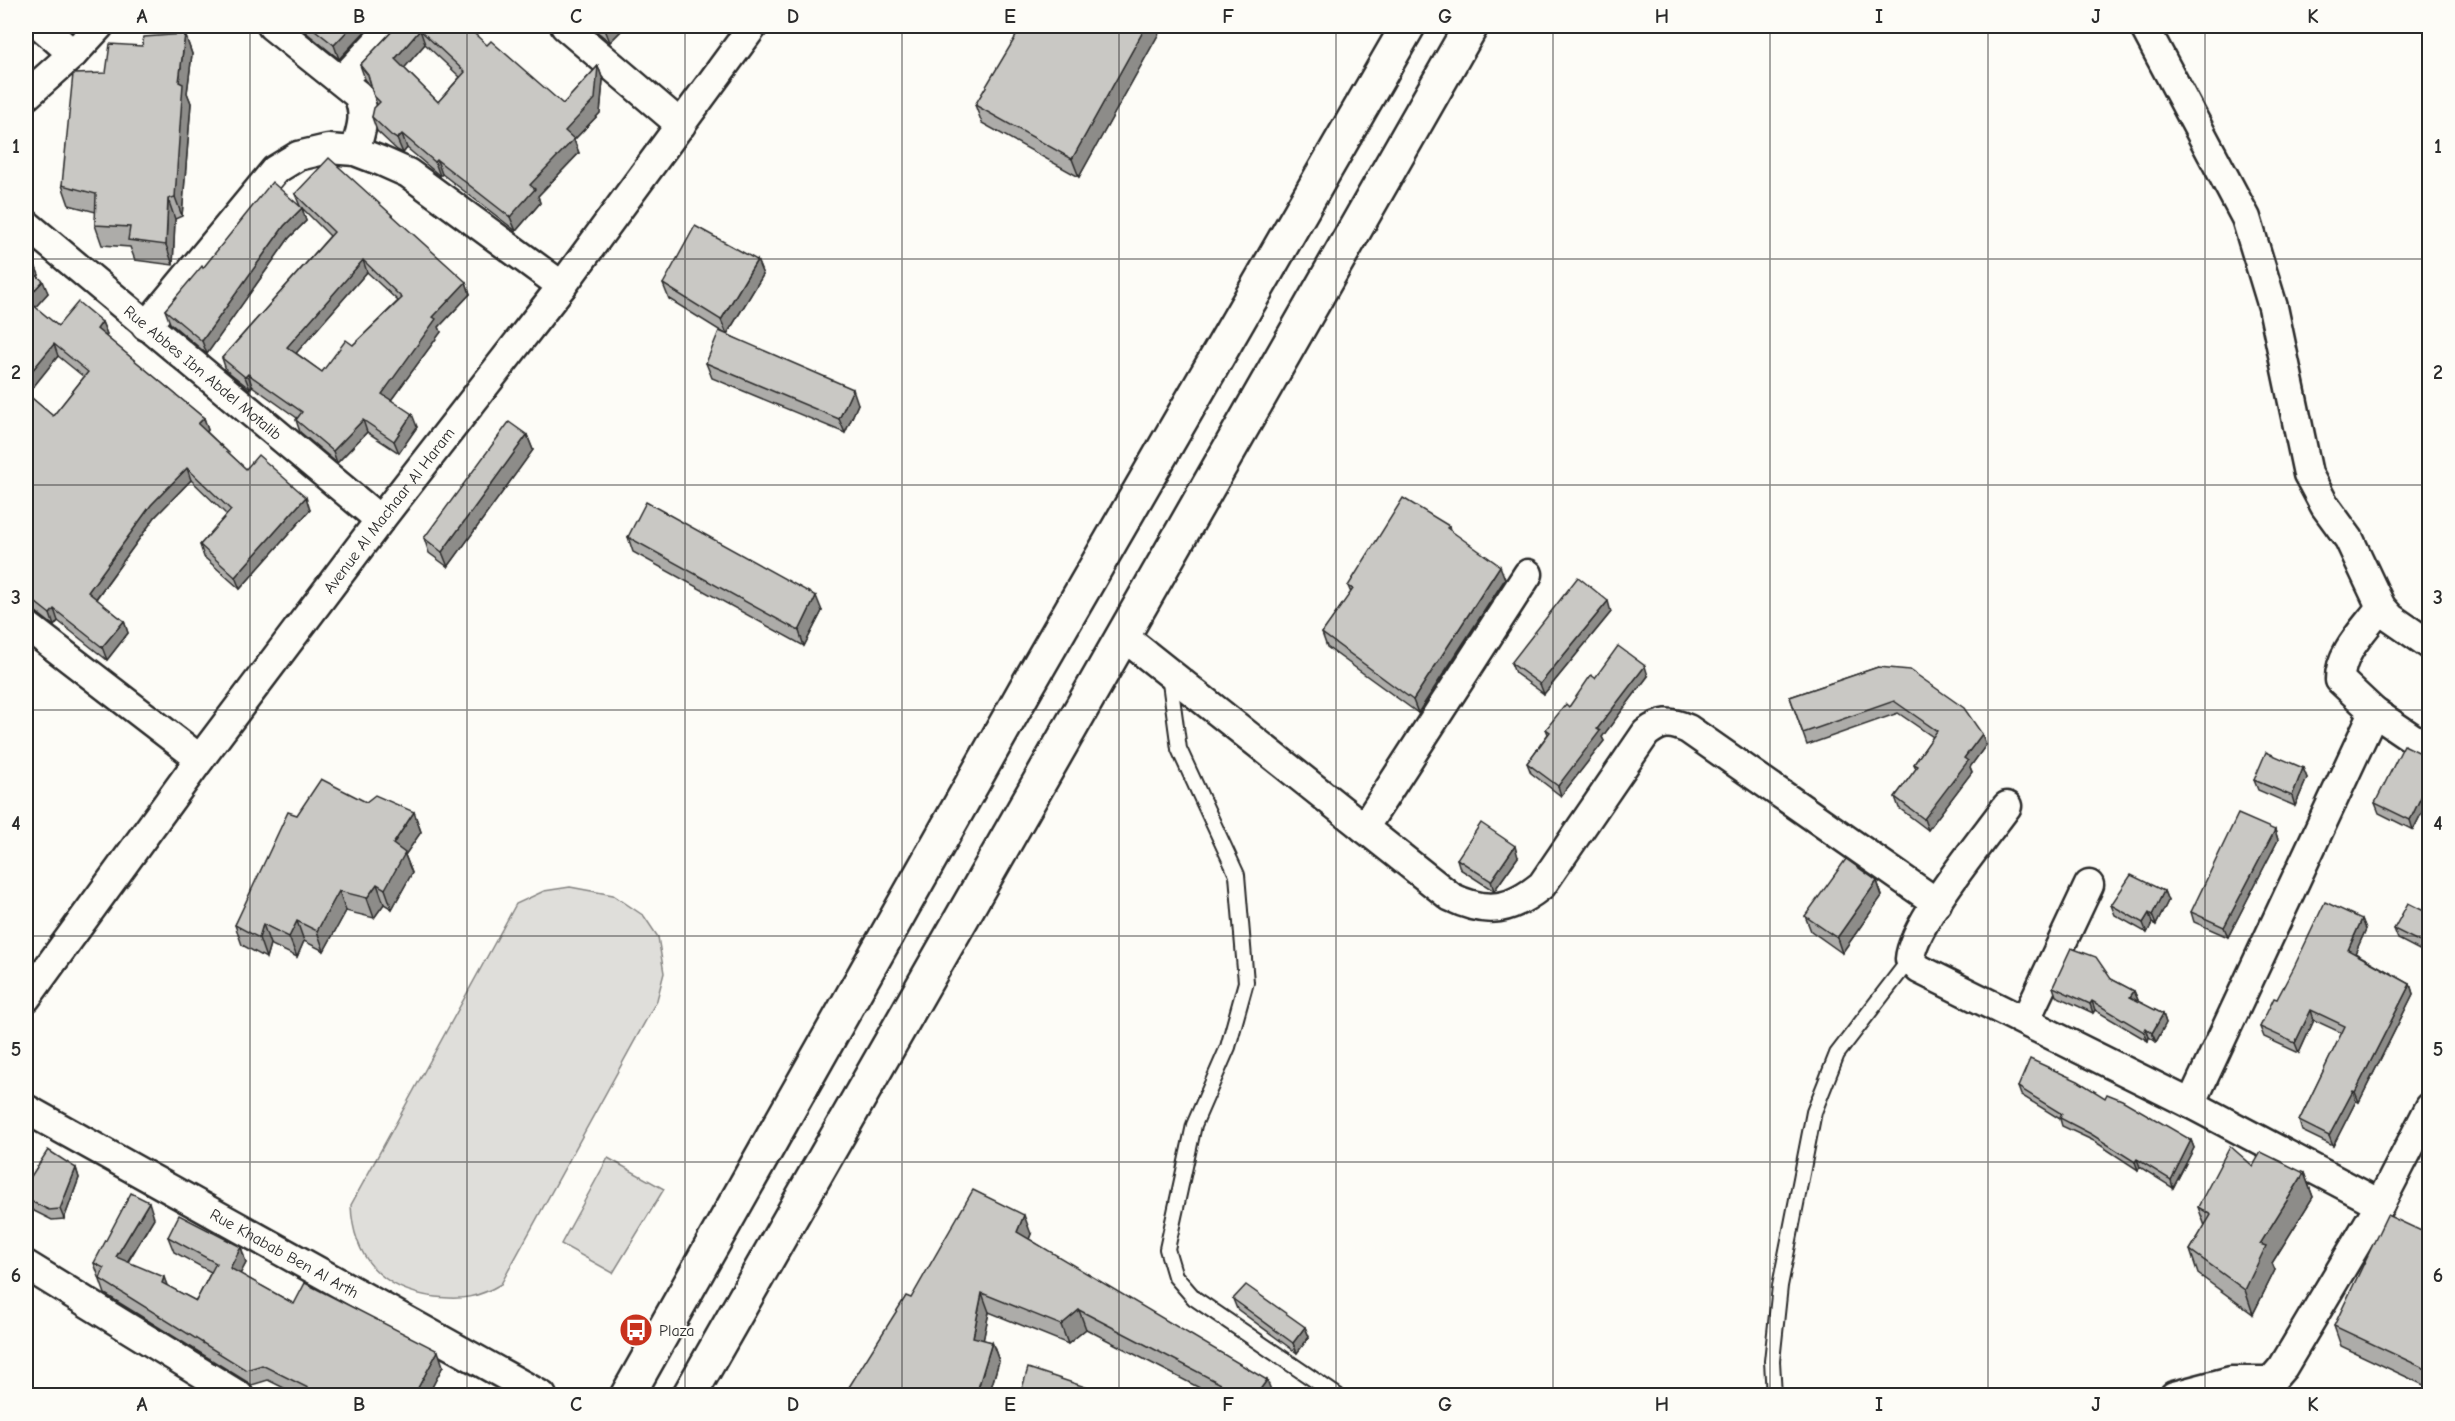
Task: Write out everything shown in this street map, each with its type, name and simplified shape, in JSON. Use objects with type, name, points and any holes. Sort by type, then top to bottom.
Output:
[{"type":"main road","points":[[627,1395],[1031,680],[1408,26]]},
{"type":"main road","points":[[690,1395],[1471,26]]},
{"type":"street","points":[[41,26],[73,54]]},
{"type":"street","points":[[26,96],[73,54],[99,26]]},
{"type":"street","points":[[272,26],[358,95],[364,109],[364,119],[355,151]]},
{"type":"street","points":[[342,80],[392,26]]},
{"type":"street","points":[[565,26],[681,125]]},
{"type":"street","name":"Avenue Al Machaar Al Haram","points":[[26,998],[200,759],[380,520],[562,286],[753,26]]},
{"type":"street","points":[[2144,26],[2246,218],[2273,307],[2308,474],[2325,506],[2349,539],[2381,607],[2391,618],[2430,645]]},
{"type":"street","points":[[146,326],[275,170],[298,156],[328,149],[355,151],[408,173],[562,286]]},
{"type":"street","name":"Rue Abbes Ibn Abdel Motalib","points":[[26,224],[380,520]]},
{"type":"street","points":[[1364,828],[1528,574]]},
{"type":"street","points":[[2381,607],[2347,653],[2340,669],[2340,680],[2374,712],[2430,750]]},
{"type":"street","points":[[26,625],[200,759]]},
{"type":"street","points":[[1124,637],[1451,897],[1471,907],[1509,906],[1527,898],[1542,885],[1646,733],[1658,724],[1672,722],[1688,729],[1937,903]]},
{"type":"street","points":[[2191,1104],[2374,712]]},
{"type":"street","points":[[2007,806],[1937,903],[1911,947],[1910,959],[1919,969],[2191,1104],[2380,1204]]},
{"type":"street","points":[[2025,1021],[2089,885]]},
{"type":"street","points":[[2174,1395],[2231,1381],[2269,1388],[2380,1204],[2430,1107]]},
{"type":"street","name":"Rue Khabab Ben Al Arth","points":[[26,1109],[542,1395]]},
{"type":"street","points":[[26,1265],[239,1395]]},
{"type":"lane","points":[[1169,673],[1179,749],[1237,875],[1246,982],[1228,1047],[1194,1125],[1167,1249],[1175,1276],[1194,1298],[1338,1395]]},
{"type":"lane","points":[[1774,1395],[1772,1361],[1780,1286],[1814,1112],[1837,1054],[1910,959]]},
{"type":"shaded area","points":[[570,887],[613,895],[644,916],[658,937],[664,973],[657,1000],[501,1284],[477,1295],[453,1298],[435,1297],[400,1287],[386,1279],[364,1256],[353,1224],[351,1205],[516,904],[544,891]]},
{"type":"shaded area","points":[[608,1158],[664,1189],[613,1273],[561,1244]]},
{"type":"building","points":[[310,26],[352,26],[334,45]]},
{"type":"building","points":[[397,26],[466,26],[487,45],[491,41],[563,104],[598,66],[595,99],[565,131],[574,139],[530,185],[535,189],[510,217],[437,160],[435,162],[402,134],[397,139],[372,117],[374,108],[380,102],[374,96],[368,75],[360,65]],"holes":[[[420,30],[465,72],[438,102],[395,59]]]},
{"type":"building","points":[[1022,26],[1146,26],[1072,159],[975,105]]},
{"type":"building","points":[[185,34],[179,82],[183,84],[175,197],[168,199],[166,245],[128,240],[130,227],[95,225],[96,194],[62,185],[73,74],[106,73],[110,44],[142,46],[144,37]]},
{"type":"building","points":[[329,158],[466,282],[433,317],[436,319],[382,394],[412,414],[394,441],[363,420],[333,451],[296,420],[302,412],[248,374],[245,377],[222,358],[334,232],[295,194]],"holes":[[[363,260],[402,298],[353,345],[346,340],[322,372],[287,347]]]},
{"type":"building","points":[[272,182],[302,208],[284,226],[202,341],[165,310],[202,266],[203,268]]},
{"type":"building","points":[[695,226],[757,260],[721,320],[663,284]]},
{"type":"building","points":[[26,256],[34,263],[29,269],[43,281],[26,299]]},
{"type":"building","points":[[26,299],[58,326],[78,302],[102,322],[97,329],[204,418],[198,424],[246,469],[258,455],[306,497],[235,577],[200,545],[231,510],[187,468],[151,505],[88,592],[124,621],[102,647],[54,609],[50,614],[31,599],[26,599],[26,393],[53,416],[88,372],[54,344],[26,378]]},
{"type":"building","points":[[719,331],[853,389],[839,419],[706,363]]},
{"type":"building","points":[[509,422],[527,435],[442,552],[424,538]]},
{"type":"building","points":[[1403,498],[1449,526],[1447,528],[1500,566],[1413,700],[1322,633],[1353,589],[1348,586]]},
{"type":"building","points":[[646,502],[816,596],[799,631],[628,537]]},
{"type":"building","points":[[1578,577],[1608,601],[1540,684],[1511,663]]},
{"type":"building","points":[[1618,646],[1645,666],[1597,729],[1600,731],[1558,786],[1527,763],[1550,732],[1546,729],[1566,704],[1569,707],[1591,675],[1595,678]]},
{"type":"building","points":[[1878,667],[1910,670],[1964,708],[1982,734],[1964,758],[1968,761],[1924,819],[1895,797],[1918,766],[1914,764],[1937,731],[1894,701],[1803,733],[1790,697]]},
{"type":"building","points":[[2404,745],[2430,759],[2430,778],[2410,820],[2375,803]]},
{"type":"building","points":[[2266,752],[2303,768],[2292,796],[2254,780]]},
{"type":"building","points":[[321,779],[366,802],[375,795],[414,812],[393,844],[405,853],[385,889],[377,884],[367,898],[339,891],[317,931],[297,921],[289,937],[263,924],[259,938],[235,925],[288,812],[297,815]]},
{"type":"building","points":[[2238,814],[2275,830],[2224,927],[2191,912]]},
{"type":"building","points":[[1481,823],[1515,846],[1491,881],[1457,859]]},
{"type":"building","points":[[1846,859],[1877,881],[1837,938],[1805,916]]},
{"type":"building","points":[[2131,875],[2164,891],[2152,915],[2149,913],[2143,923],[2111,905]]},
{"type":"building","points":[[2325,902],[2362,919],[2348,950],[2410,984],[2355,1092],[2353,1091],[2329,1136],[2299,1121],[2345,1026],[2311,1010],[2295,1043],[2260,1027],[2274,998],[2277,999],[2294,967]]},
{"type":"building","points":[[2408,903],[2430,914],[2430,937],[2426,945],[2394,929]]},
{"type":"building","points":[[2071,948],[2096,957],[2111,979],[2134,991],[2130,997],[2163,1014],[2152,1033],[2146,1028],[2144,1032],[2092,1001],[2090,1004],[2053,987]]},
{"type":"building","points":[[2030,1059],[2078,1081],[2105,1098],[2107,1094],[2122,1100],[2191,1140],[2171,1180],[2137,1159],[2135,1162],[2091,1134],[2060,1118],[2062,1114],[2018,1087]]},
{"type":"building","points":[[2230,1146],[2253,1166],[2261,1152],[2304,1173],[2260,1244],[2266,1246],[2245,1290],[2190,1250],[2211,1215],[2198,1207]]},
{"type":"building","points":[[48,1150],[76,1168],[60,1209],[49,1210],[26,1199],[26,1184]]},
{"type":"building","points":[[973,1190],[1024,1215],[1017,1232],[1267,1380],[1256,1395],[1242,1395],[1079,1310],[1061,1325],[982,1293],[973,1337],[992,1342],[976,1395],[844,1395],[906,1296],[911,1298]]},
{"type":"building","points":[[131,1193],[149,1202],[116,1257],[164,1277],[162,1283],[196,1301],[216,1263],[168,1237],[179,1215],[241,1247],[230,1268],[294,1304],[305,1283],[438,1351],[414,1395],[322,1395],[262,1365],[246,1370],[100,1279],[104,1268],[94,1263]]},
{"type":"building","points":[[2387,1215],[2430,1235],[2430,1371],[2334,1326]]},
{"type":"building","points":[[1246,1285],[1305,1327],[1293,1343],[1233,1299]]},
{"type":"building","points":[[1028,1368],[1109,1395],[1020,1395]]},
{"type":"place","name":"Plaza","points":[[636,1330]]}]
